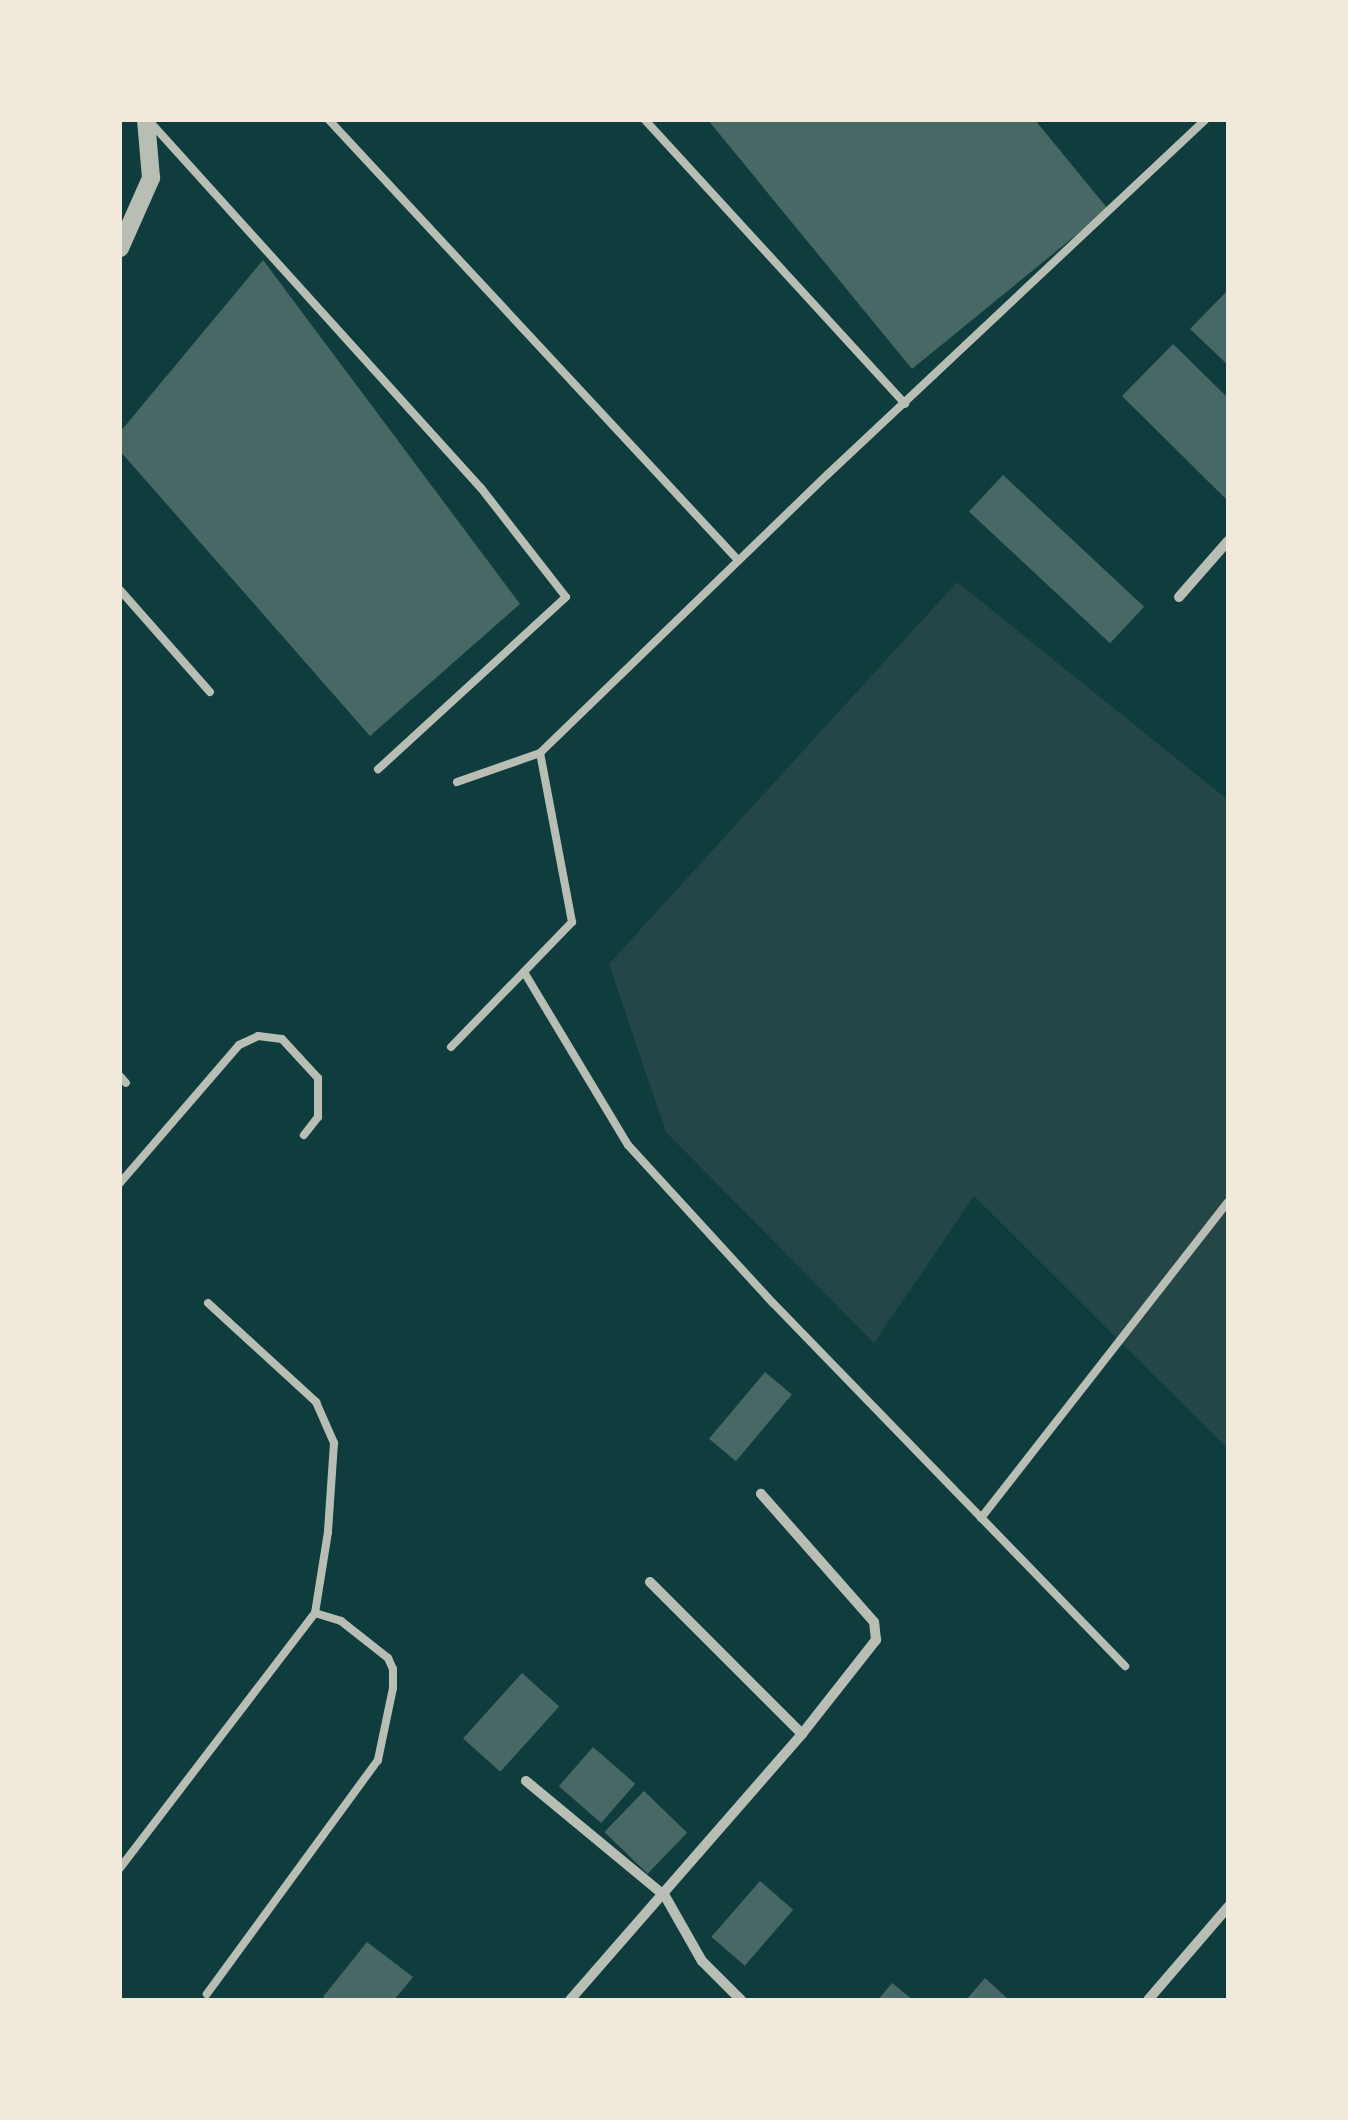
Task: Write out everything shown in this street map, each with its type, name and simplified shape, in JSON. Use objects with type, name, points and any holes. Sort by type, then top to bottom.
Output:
[{"type":"street","points":[[120,248],[151,178],[147,120]]},
{"type":"street","points":[[1179,597],[1228,540]]},
{"type":"street","points":[[570,2000],[665,1896],[876,1640],[874,1622],[761,1494]]},
{"type":"street","points":[[650,1582],[802,1734]]},
{"type":"street","points":[[526,1781],[665,1896],[702,1961],[741,2000]]},
{"type":"street","points":[[1148,2000],[1228,1907]]},
{"type":"lane","points":[[147,120],[482,488],[566,597],[378,770]]},
{"type":"lane","points":[[329,120],[738,560]]},
{"type":"lane","points":[[646,120],[904,404]]},
{"type":"lane","points":[[457,782],[540,754],[738,560],[1205,120]]},
{"type":"lane","points":[[120,590],[210,692]]},
{"type":"lane","points":[[452,1047],[572,922],[540,754]]},
{"type":"lane","points":[[524,972],[628,1145],[1125,1666]]},
{"type":"lane","points":[[120,1183],[238,1045],[258,1036],[282,1039],[318,1078],[318,1117],[304,1135]]},
{"type":"lane","points":[[981,1518],[1228,1202]]},
{"type":"lane","points":[[120,1868],[315,1613],[330,1516],[334,1443],[316,1402],[208,1302]]},
{"type":"lane","points":[[207,1994],[378,1760],[394,1669],[368,1639],[341,1621],[315,1613]]},
{"type":"shaded area","points":[[957,582],[1228,800],[1228,1449],[974,1196],[874,1343],[666,1132],[609,964]]},
{"type":"building","points":[[708,120],[1035,120],[1108,209],[912,369]]},
{"type":"building","points":[[263,260],[520,604],[370,736],[120,451],[120,432]]},
{"type":"building","points":[[1228,290],[1228,365],[1190,329]]},
{"type":"building","points":[[1173,344],[1228,398],[1228,501],[1122,396]]},
{"type":"building","points":[[1003,475],[1144,607],[1110,643],[969,512]]},
{"type":"building","points":[[765,1372],[792,1394],[736,1461],[709,1439]]},
{"type":"building","points":[[522,1673],[559,1706],[500,1772],[463,1738]]},
{"type":"building","points":[[593,1747],[635,1784],[601,1823],[559,1786]]},
{"type":"building","points":[[644,1791],[687,1833],[648,1874],[604,1832]]},
{"type":"building","points":[[760,1881],[793,1910],[745,1966],[711,1937]]},
{"type":"building","points":[[367,1942],[413,1977],[394,2000],[327,2000],[323,1997]]},
{"type":"building","points":[[985,1978],[1009,2000],[966,2000]]},
{"type":"building","points":[[892,1983],[913,2000],[878,2000]]}]
